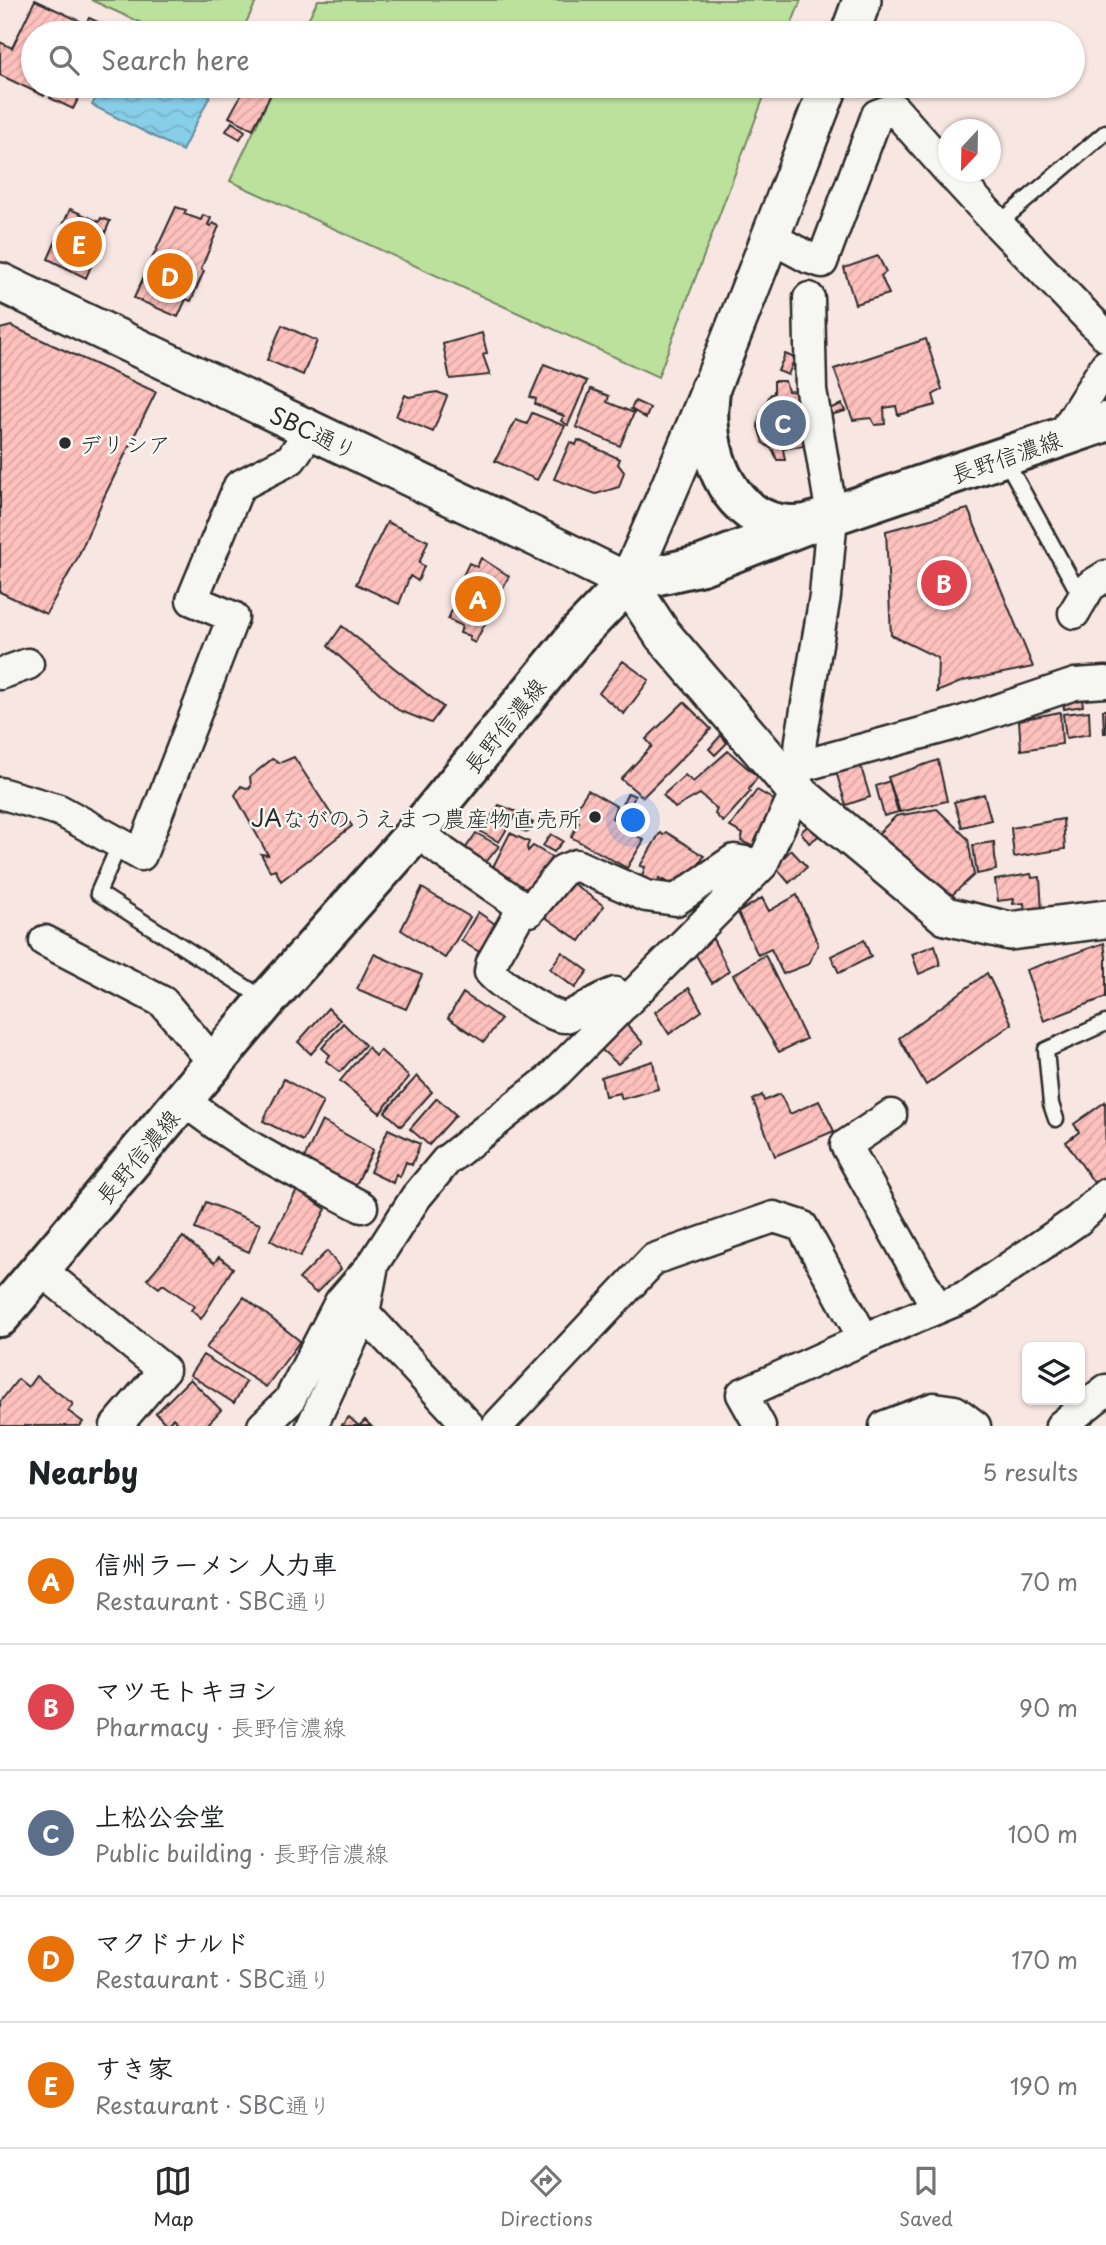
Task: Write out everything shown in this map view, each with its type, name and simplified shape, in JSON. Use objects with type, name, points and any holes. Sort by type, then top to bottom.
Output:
[{"type":"main road","points":[[710,389],[708,425],[712,447],[718,470],[728,487],[752,514],[779,526],[819,520]]},
{"type":"main road","name":"長野信濃線","points":[[2,1310],[41,1270],[267,1000],[417,831],[579,633],[628,582],[702,565],[819,520],[1106,422]]},
{"type":"street","points":[[854,21],[862,0]]},
{"type":"street","points":[[824,98],[710,389],[628,582],[662,634],[797,779],[946,916],[1010,931],[1106,919]]},
{"type":"street","points":[[770,237],[809,258],[822,261],[877,116],[894,109],[938,159]]},
{"type":"street","points":[[959,182],[1106,336]]},
{"type":"street","name":"SBC通り","points":[[0,282],[628,582]]},
{"type":"street","points":[[263,1426],[289,1401],[340,1302],[373,1264],[416,1197],[446,1161],[549,1080],[762,865],[797,779],[800,740],[825,596],[811,390],[809,298]]},
{"type":"street","points":[[1062,436],[1106,366]]},
{"type":"street","points":[[0,793],[59,810],[141,855],[233,617],[192,600],[239,486],[292,459],[310,431]]},
{"type":"street","points":[[1078,606],[1090,586],[1106,576]]},
{"type":"street","points":[[0,674],[28,664]]},
{"type":"street","points":[[797,779],[1075,684],[1106,682]]},
{"type":"street","points":[[417,831],[529,911],[563,870],[576,865],[646,896],[676,900],[734,860],[762,865]]},
{"type":"street","points":[[523,907],[492,962],[490,972],[495,979],[559,1017],[567,1017],[604,996],[615,993],[625,1003]]},
{"type":"street","points":[[45,941],[163,1002],[214,1063]]},
{"type":"street","points":[[184,1100],[234,1138],[362,1207]]},
{"type":"street","points":[[891,1115],[846,1144],[937,1308]]},
{"type":"street","points":[[760,1426],[742,1394],[969,1295],[1078,1220],[1106,1194]]},
{"type":"street","points":[[497,1426],[654,1259],[774,1217],[802,1226],[864,1339]]},
{"type":"street","points":[[312,1426],[364,1312],[373,1264]]},
{"type":"street","points":[[41,1270],[164,1370],[116,1426]]},
{"type":"street","points":[[364,1312],[469,1426]]},
{"type":"street","points":[[1061,1426],[1106,1390]]},
{"type":"street","points":[[884,1426],[934,1408],[955,1411],[975,1426]]},
{"type":"lane","points":[[998,225],[1106,132]]},
{"type":"lane","points":[[1003,456],[1078,606]]},
{"type":"lane","points":[[120,843],[98,893],[267,1000]]},
{"type":"lane","points":[[1056,1119],[1051,1104],[1046,1050],[1106,1023]]},
{"type":"green space","points":[[91,0],[257,0],[247,21],[137,21]]},
{"type":"green space","points":[[318,0],[801,0],[793,21],[307,21]]},
{"type":"green space","points":[[269,98],[763,98],[658,377],[230,181]]},
{"type":"water","points":[[96,98],[209,98],[182,151],[92,105]]},
{"type":"building","points":[[35,0],[80,21],[25,21]]},
{"type":"building","points":[[21,29],[21,85],[0,75],[0,42],[12,48]]},
{"type":"building","points":[[50,98],[79,98],[73,109]]},
{"type":"building","points":[[239,98],[269,98],[253,129],[229,117]]},
{"type":"building","points":[[232,122],[245,131],[240,139],[226,131]]},
{"type":"building","points":[[176,207],[186,210],[184,214],[201,220],[203,215],[211,218],[208,225],[213,223],[219,226],[191,301],[186,299],[178,317],[134,298]]},
{"type":"building","points":[[70,209],[99,222],[101,218],[110,221],[86,278],[48,259]]},
{"type":"building","points":[[878,256],[886,272],[881,276],[889,294],[855,304],[844,268]]},
{"type":"building","points":[[282,325],[317,341],[303,375],[267,360]]},
{"type":"building","name":"デリシア","points":[[11,326],[156,392],[77,559],[46,614],[0,592],[0,329]]},
{"type":"building","points":[[482,333],[487,353],[483,355],[490,375],[450,379],[443,344]]},
{"type":"building","points":[[926,339],[942,389],[933,395],[936,405],[898,415],[896,406],[884,408],[885,424],[875,425],[871,418],[853,420],[834,369]]},
{"type":"building","points":[[785,354],[795,358],[788,375],[778,371]]},
{"type":"building","points":[[544,364],[587,381],[568,425],[561,421],[564,416],[535,404],[536,399],[530,397]]},
{"type":"building","points":[[774,381],[785,381],[788,391],[800,392],[810,445],[783,449],[785,460],[777,460],[773,450],[763,443],[758,427],[759,418],[770,395],[774,393]]},
{"type":"building","points":[[591,389],[609,396],[607,402],[634,413],[620,446],[576,427]]},
{"type":"building","points":[[437,392],[447,396],[433,432],[396,416],[405,395],[409,397]]},
{"type":"building","points":[[635,401],[650,408],[646,418],[631,409]]},
{"type":"building","points":[[842,404],[845,411],[830,415],[826,410]]},
{"type":"building","points":[[532,413],[565,426],[537,480],[495,461],[516,420],[527,424]]},
{"type":"building","points":[[578,440],[620,459],[618,464],[624,472],[619,487],[596,494],[554,479],[570,442],[576,445]]},
{"type":"building","points":[[968,509],[1033,667],[963,681],[937,692],[938,658],[891,635],[886,531]]},
{"type":"building","points":[[387,522],[428,541],[419,563],[424,566],[418,581],[410,576],[399,604],[356,584]]},
{"type":"building","points":[[481,558],[509,576],[475,643],[469,640],[470,636],[460,633],[462,626],[448,619],[463,586],[459,584],[469,563],[477,567]]},
{"type":"building","points":[[342,626],[443,707],[431,723],[398,710],[328,646]]},
{"type":"building","points":[[623,661],[649,680],[624,714],[599,693]]},
{"type":"building","points":[[1081,690],[1083,706],[1064,709],[1063,693]]},
{"type":"building","points":[[684,702],[711,729],[643,797],[621,779],[652,746],[646,739]]},
{"type":"building","points":[[1103,710],[1106,710],[1106,733],[1104,733]]},
{"type":"building","points":[[1089,711],[1090,734],[1066,738],[1063,714]]},
{"type":"building","points":[[1060,712],[1062,744],[1021,750],[1019,720]]},
{"type":"building","points":[[721,735],[727,743],[715,755],[709,749]]},
{"type":"building","points":[[728,751],[758,777],[749,789],[750,792],[723,822],[715,814],[717,809],[700,794],[675,808],[663,795],[685,775],[693,782]]},
{"type":"building","points":[[294,757],[333,817],[345,816],[352,826],[281,881],[275,869],[270,871],[261,854],[268,855],[235,795],[241,786],[249,789],[250,777],[272,759],[280,763]]},
{"type":"building","points":[[858,757],[870,797],[846,805],[834,765]]},
{"type":"building","points":[[938,760],[947,801],[900,812],[888,777]]},
{"type":"building","points":[[889,781],[898,812],[884,816],[876,786]]},
{"type":"building","points":[[588,790],[616,806],[612,818],[627,827],[634,816],[644,819],[637,836],[644,840],[627,868],[571,837],[579,822],[569,819]]},
{"type":"building","points":[[757,790],[779,803],[754,847],[741,841],[743,834],[730,827]]},
{"type":"building","points":[[628,793],[635,796],[626,816],[618,811]]},
{"type":"building","points":[[984,794],[991,820],[962,827],[954,802]]},
{"type":"building","points":[[499,805],[517,812],[499,842],[481,832]]},
{"type":"building","points":[[937,809],[968,839],[974,875],[951,896],[877,835],[896,816]]},
{"type":"building","points":[[819,816],[828,829],[809,843],[801,832]]},
{"type":"building","points":[[522,817],[533,823],[528,832],[517,829]]},
{"type":"building","points":[[1063,819],[1065,849],[1014,857],[1011,828]]},
{"type":"building","points":[[666,832],[704,856],[687,884],[678,888],[659,878],[657,884],[641,879],[645,867],[640,866],[660,833],[663,835]]},
{"type":"building","points":[[476,833],[499,846],[483,866],[463,852]]},
{"type":"building","points":[[510,833],[529,842],[528,851],[533,846],[552,857],[525,892],[492,869]]},
{"type":"building","points":[[551,834],[563,841],[554,852],[543,846]]},
{"type":"building","points":[[994,842],[996,870],[977,874],[973,845]]},
{"type":"building","points":[[791,850],[807,867],[789,883],[775,866]]},
{"type":"building","points":[[1031,874],[1032,878],[1040,877],[1042,912],[1025,914],[1024,903],[1013,904],[1014,899],[998,901],[995,880]]},
{"type":"building","points":[[568,880],[604,906],[580,941],[545,917]]},
{"type":"building","points":[[422,888],[470,917],[445,958],[401,930]]},
{"type":"building","points":[[797,895],[818,944],[809,964],[783,974],[771,949],[758,955],[738,913],[762,898],[769,911]]},
{"type":"building","points":[[478,912],[498,926],[481,953],[461,941]]},
{"type":"building","points":[[713,939],[729,971],[712,983],[693,950]]},
{"type":"building","points":[[864,940],[871,957],[839,973],[831,956]]},
{"type":"building","points":[[1104,943],[1106,997],[1044,1021],[1026,970]]},
{"type":"building","points":[[935,945],[940,965],[919,974],[912,954]]},
{"type":"building","points":[[562,952],[588,971],[575,988],[550,969]]},
{"type":"building","points":[[374,954],[422,975],[406,1009],[357,989]]},
{"type":"building","points":[[765,955],[806,1039],[779,1052],[733,975]]},
{"type":"building","points":[[987,973],[1012,1024],[926,1085],[899,1038]]},
{"type":"building","points":[[689,988],[702,1011],[669,1034],[655,1012]]},
{"type":"building","points":[[463,993],[501,1019],[484,1042],[448,1018]]},
{"type":"building","points":[[328,1008],[340,1020],[311,1054],[298,1042]]},
{"type":"building","points":[[622,1019],[643,1043],[618,1064],[597,1046]]},
{"type":"building","points":[[343,1023],[365,1045],[340,1072],[326,1061],[330,1055],[322,1048]]},
{"type":"building","points":[[368,1047],[375,1056],[380,1050],[409,1077],[380,1113],[340,1081]]},
{"type":"building","points":[[653,1061],[658,1089],[622,1099],[620,1093],[605,1096],[601,1077]]},
{"type":"building","points":[[417,1076],[432,1092],[401,1126],[385,1112]]},
{"type":"building","points":[[284,1079],[323,1102],[303,1141],[263,1121]]},
{"type":"building","points":[[780,1094],[790,1114],[819,1101],[834,1131],[775,1156],[753,1100],[762,1095],[764,1101]]},
{"type":"building","points":[[437,1098],[456,1115],[429,1145],[410,1129]]},
{"type":"building","points":[[1105,1102],[1106,1184],[1099,1190],[1066,1142],[1079,1132],[1074,1124]]},
{"type":"building","points":[[322,1121],[373,1150],[352,1193],[300,1167]]},
{"type":"building","points":[[388,1129],[420,1144],[412,1165],[406,1162],[400,1177],[396,1174],[393,1183],[370,1172]]},
{"type":"building","points":[[297,1190],[326,1209],[300,1257],[270,1240]]},
{"type":"building","points":[[206,1202],[260,1224],[249,1252],[195,1229]]},
{"type":"building","points":[[183,1237],[214,1263],[219,1257],[233,1268],[201,1319],[191,1310],[194,1306],[163,1284],[159,1288],[147,1279]]},
{"type":"building","points":[[327,1251],[341,1269],[316,1293],[299,1279]]},
{"type":"building","points":[[244,1297],[300,1341],[266,1387],[206,1348]]},
{"type":"building","points":[[203,1355],[246,1382],[234,1403],[190,1375]]},
{"type":"building","points":[[36,1376],[73,1404],[68,1411],[83,1422],[80,1426],[0,1426],[0,1402],[18,1379],[28,1387]]},
{"type":"building","points":[[190,1379],[221,1410],[206,1426],[181,1426],[173,1418],[166,1424],[156,1413]]},
{"type":"building","points":[[349,1417],[359,1426],[341,1426]]},
{"type":"building","points":[[365,1420],[371,1426],[359,1426]]},
{"type":"place","name":"すき家","points":[[79,244]]},
{"type":"place","name":"マクドナルド","points":[[170,276]]},
{"type":"place","name":"上松公会堂","points":[[783,423]]},
{"type":"place","name":"デリシア","points":[[65,443]]},
{"type":"place","name":"マツモトキヨシ","points":[[944,583]]},
{"type":"place","name":"信州ラーメン 人力車","points":[[478,599]]},
{"type":"place","name":"JAながのうえまつ農産物直売所","points":[[595,817]]}]
